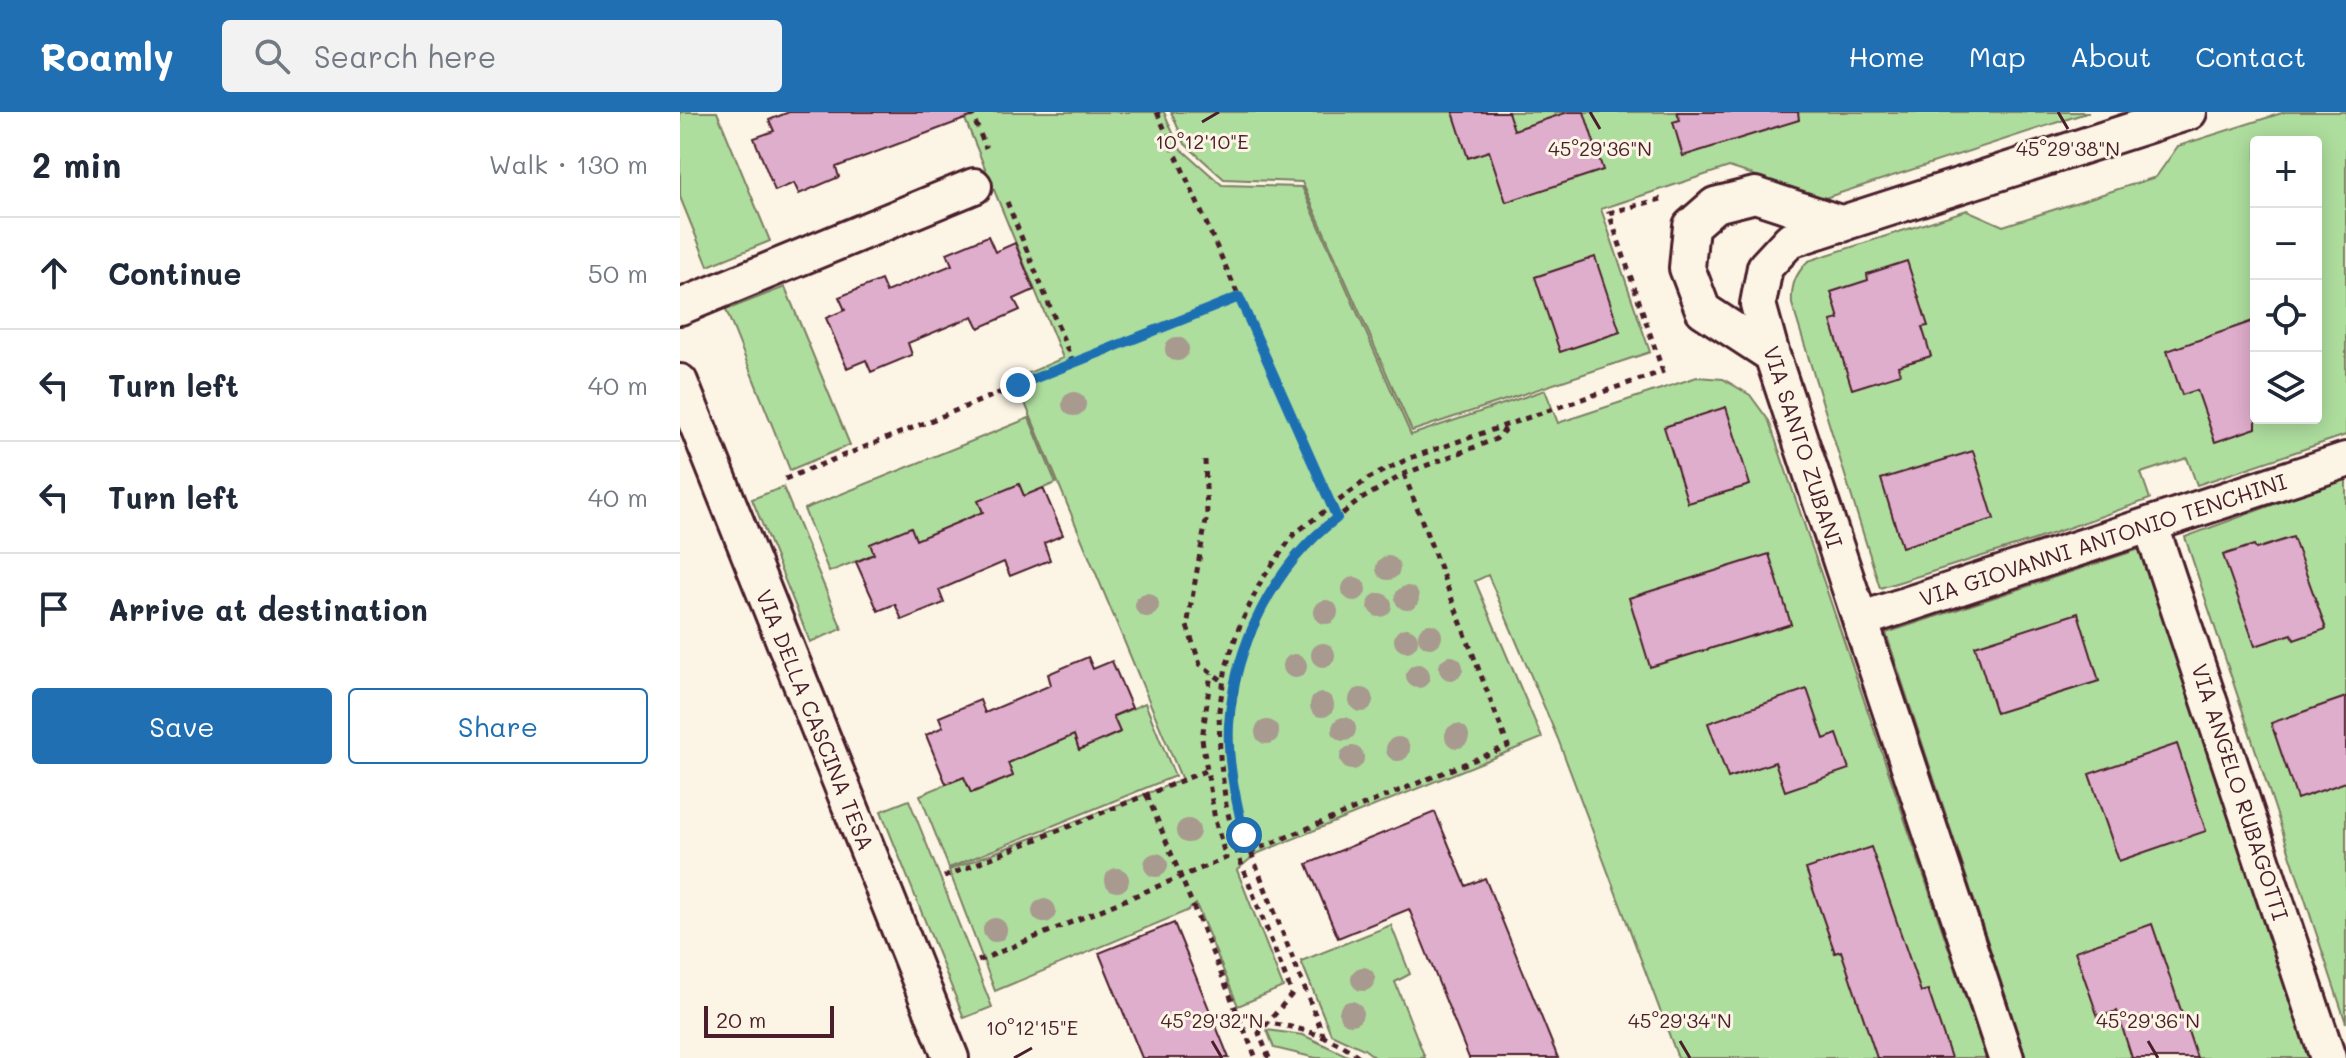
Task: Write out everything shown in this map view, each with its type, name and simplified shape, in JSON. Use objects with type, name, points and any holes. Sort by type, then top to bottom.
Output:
[{"type":"street","name":"VIA SANTO ZUBANI","points":[[2006,1058],[1772,355],[1758,304],[1765,267],[1790,240],[2189,112]]},
{"type":"street","points":[[680,307],[982,171]]},
{"type":"street","points":[[1772,355],[1703,310],[1687,268],[1691,226],[1715,205],[1755,195],[1843,224]]},
{"type":"street","name":"VIA DELLA CASCINA TESA","points":[[680,382],[951,1058]]},
{"type":"street","name":"VIA GIOVANNI ANTONIO TENCHINI","points":[[1860,620],[2346,460]]},
{"type":"street","name":"VIA ANGELO RUBAGOTTI","points":[[2151,526],[2328,1058]]},
{"type":"path","points":[[971,112],[982,171]]},
{"type":"path","points":[[1157,112],[1337,518]]},
{"type":"path","points":[[1007,201],[1073,364]]},
{"type":"path","points":[[785,479],[1239,297]]},
{"type":"path","points":[[1269,1058],[1259,1033],[1292,994],[1238,855],[1226,805],[1220,757],[1219,710],[1238,630],[1261,581],[1294,534],[1369,478],[1410,458],[1664,371]]},
{"type":"path","points":[[1324,1037],[1250,852],[1231,775],[1229,725],[1241,660],[1264,605],[1291,561],[1321,530],[1360,500],[1404,474],[1496,439],[1509,424]]},
{"type":"path","points":[[1205,460],[1207,515],[1187,626],[1200,664],[1224,682]]},
{"type":"path","points":[[1250,852],[1508,746],[1404,474]]},
{"type":"path","points":[[978,961],[1226,858],[1205,771],[1202,739],[1211,673]]},
{"type":"path","points":[[944,877],[1205,771]]},
{"type":"path","points":[[1147,795],[1256,1058]]},
{"type":"path","points":[[1275,1024],[1301,1028],[1324,1037],[1361,1058]]},
{"type":"green space","points":[[680,112],[717,112],[770,241],[708,266],[680,197]]},
{"type":"green space","points":[[962,112],[1164,112],[1179,147],[1222,185],[1302,187],[1411,435],[1545,390],[1558,423],[1697,377],[1723,379],[1750,395],[1769,421],[1986,1058],[1678,1058],[1558,739],[1488,575],[1475,581],[1542,738],[1256,854],[1237,870],[1283,987],[1238,1006],[1196,904],[1187,911],[995,991],[949,870],[1182,780],[1015,379],[1063,358]]},
{"type":"green space","points":[[1171,112],[2089,112],[1825,198],[1729,167],[1601,209],[1650,352],[1412,431],[1302,182],[1224,179],[1185,144]]},
{"type":"green space","points":[[2285,112],[2346,112],[2346,435],[2197,485],[2187,458],[2141,473],[2150,499],[2034,540],[1880,588],[1792,304],[1793,286],[1800,271],[1808,261],[1967,210],[2003,226],[2156,177],[2178,146]]},
{"type":"green space","points":[[785,287],[850,445],[790,470],[726,310]]},
{"type":"green space","points":[[1029,418],[1056,483],[1024,496],[1019,485],[983,512],[916,540],[911,527],[874,554],[829,572],[804,509]]},
{"type":"green space","points":[[2346,478],[2346,1023],[2185,537]]},
{"type":"green space","points":[[783,487],[842,629],[810,642],[752,499]]},
{"type":"green space","points":[[2143,548],[2314,1058],[2026,1058],[1886,633]]},
{"type":"green space","points":[[1145,703],[1175,776],[949,868],[920,795],[964,777],[972,793],[1013,776],[1008,763],[1074,735],[1079,750],[1119,733],[1113,717]]},
{"type":"green space","points":[[909,800],[992,1007],[964,1018],[881,811]]},
{"type":"green space","points":[[1391,925],[1410,974],[1395,982],[1425,1058],[1376,1058],[1331,1034],[1301,961]]},
{"type":"green space","points":[[1267,1030],[1303,1035],[1352,1058],[1316,1058],[1274,1048]]},
{"type":"building","points":[[789,112],[973,112],[973,116],[836,167],[839,177],[799,194],[794,183],[775,191],[754,138],[774,131],[769,120]]},
{"type":"building","points":[[1453,112],[1508,112],[1514,130],[1568,112],[1584,112],[1603,170],[1506,202],[1489,151],[1468,158]]},
{"type":"building","points":[[1677,112],[1798,112],[1799,120],[1683,156],[1673,122],[1680,120]]},
{"type":"building","points":[[988,236],[995,252],[1015,243],[1034,290],[1014,299],[1020,310],[979,328],[973,316],[908,343],[912,355],[871,372],[866,360],[847,368],[826,318],[845,310],[839,297],[881,280],[886,292],[952,265],[947,253]]},
{"type":"building","points":[[1595,257],[1620,332],[1560,352],[1535,277]]},
{"type":"building","points":[[1907,261],[1928,326],[1922,327],[1931,356],[1898,366],[1900,374],[1852,389],[1831,321],[1839,319],[1831,292],[1868,280],[1867,274]]},
{"type":"building","points":[[2250,322],[2250,424],[2256,424],[2256,428],[2215,442],[2197,390],[2182,395],[2167,351]]},
{"type":"building","points":[[1726,407],[1750,485],[1688,503],[1664,427]]},
{"type":"building","points":[[1973,451],[1994,519],[1902,547],[1881,479]]},
{"type":"building","points":[[1019,484],[1024,496],[1043,488],[1063,535],[1044,543],[1050,560],[1010,576],[1004,562],[939,590],[944,603],[902,620],[895,604],[878,611],[856,562],[874,554],[870,544],[911,527],[916,540],[983,512],[978,501]]},
{"type":"building","points":[[2293,537],[2326,629],[2294,640],[2292,634],[2255,646],[2223,555],[2254,545],[2256,549]]},
{"type":"building","points":[[1769,554],[1791,624],[1650,667],[1629,598]]},
{"type":"building","points":[[2078,613],[2099,681],[1996,713],[1975,646]]},
{"type":"building","points":[[1088,657],[1093,669],[1112,661],[1132,708],[1113,716],[1120,732],[1079,750],[1074,735],[1008,763],[1013,776],[971,793],[964,777],[946,784],[926,735],[943,727],[939,717],[980,700],[985,713],[1051,685],[1048,674]]},
{"type":"building","points":[[1807,689],[1824,739],[1837,734],[1849,769],[1785,791],[1775,762],[1728,778],[1708,723]]},
{"type":"building","points":[[2346,697],[2346,782],[2297,799],[2271,723]]},
{"type":"building","points":[[2177,744],[2206,831],[2119,861],[2089,774]]},
{"type":"building","points":[[1435,812],[1466,886],[1485,878],[1558,1058],[1469,1058],[1409,909],[1338,938],[1307,864]]},
{"type":"building","points":[[1871,847],[1921,992],[1928,990],[1951,1058],[1877,1058],[1841,951],[1835,953],[1806,869]]},
{"type":"building","points":[[1174,923],[1229,1058],[1142,1058],[1099,953]]},
{"type":"building","points":[[2152,924],[2197,1058],[2132,1058],[2117,1011],[2098,1017],[2075,951]]},
{"type":"route","points":[[1018,385],[1239,297],[1337,518],[1291,561],[1264,605],[1241,660],[1229,725],[1231,775],[1244,835]]}]
